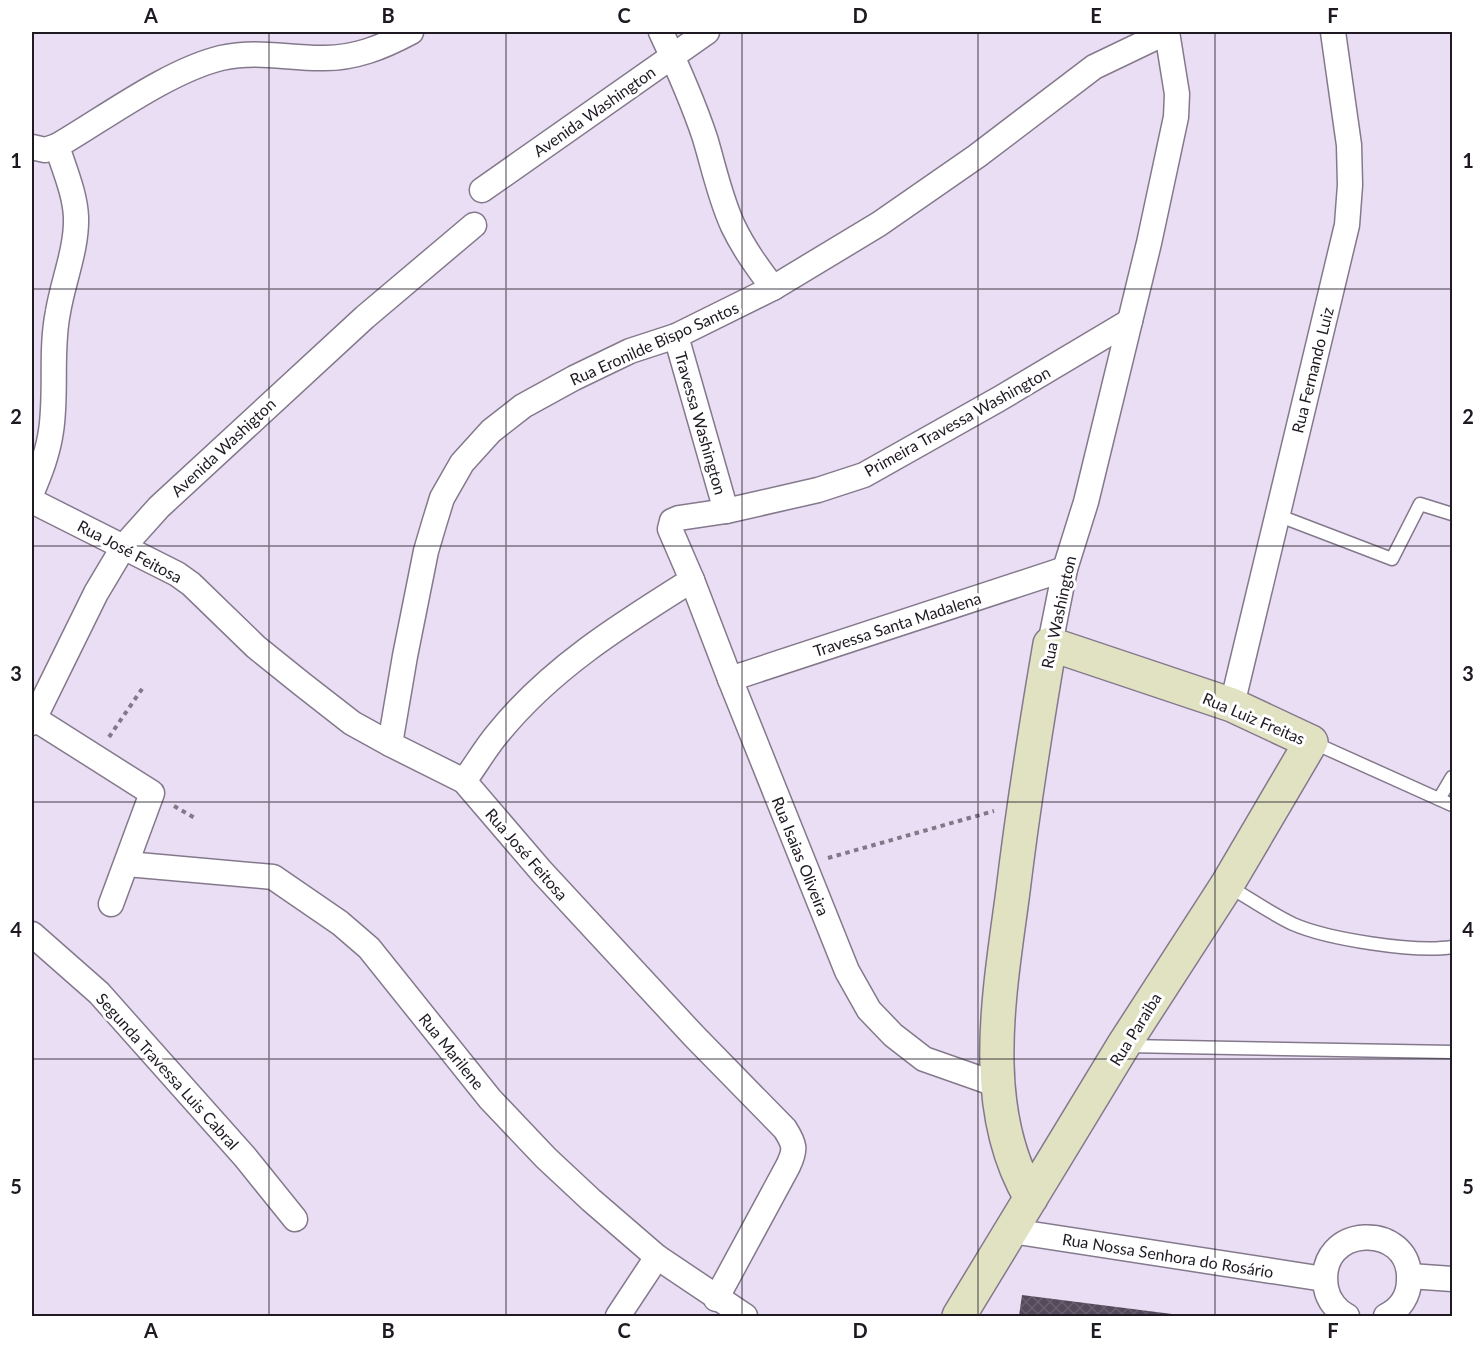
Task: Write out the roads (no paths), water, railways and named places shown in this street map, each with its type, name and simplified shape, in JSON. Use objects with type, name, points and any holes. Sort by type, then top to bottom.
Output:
[{"type":"street","points":[[32,147],[45,150],[57,146],[155,87],[220,58],[255,53],[322,58],[356,55],[386,46],[411,32]]},
{"type":"street","points":[[661,32],[673,56],[704,138],[720,196],[733,227],[751,260],[773,288]]},
{"type":"street","name":"Avenida Washington","points":[[482,190],[707,32]]},
{"type":"street","name":"Rua Eronilde Bispo Santos","points":[[390,744],[426,551],[442,498],[462,463],[491,431],[524,406],[630,351],[676,336],[773,288],[879,224],[948,177],[1094,67],[1167,32]]},
{"type":"street","name":"Rua Washington","points":[[1031,1197],[1018,1176],[1010,1153],[998,1085],[998,996],[1024,803],[1050,644],[1065,569],[1086,502],[1176,117],[1177,94],[1167,32]]},
{"type":"street","name":"Rua Fernando Luiz","points":[[1232,705],[1347,225],[1350,185],[1349,145],[1333,32]]},
{"type":"street","points":[[32,492],[43,466],[51,432],[57,313],[75,239],[76,217],[73,196],[57,146]]},
{"type":"street","name":"Avenida Washigton","points":[[32,719],[96,593],[124,546],[159,507],[365,317],[474,225]]},
{"type":"street","name":"Primeira Travessa Washington","points":[[682,557],[670,529],[672,521],[818,489],[864,474],[999,399],[1130,321]]},
{"type":"street","name":"Travessa Washington","points":[[676,336],[726,511]]},
{"type":"street","name":"Rua José Feitosa","points":[[32,501],[177,574],[191,584],[256,647],[302,684],[352,723],[390,744]]},
{"type":"street","name":"Rua Isaias Oliveira","points":[[682,557],[847,971],[869,1010],[893,1035],[924,1059],[998,1085]]},
{"type":"street","name":"Travessa Santa Madalena","points":[[730,679],[1065,569]]},
{"type":"street","points":[[390,744],[464,781],[498,733],[532,696],[569,662],[608,633],[692,580]]},
{"type":"street","name":"Rua Luiz Freitas","points":[[1050,644],[1232,705],[1311,742]]},
{"type":"street","points":[[32,719],[152,793],[111,904]]},
{"type":"street","name":"Rua Paraiba","points":[[958,1317],[1123,1046],[1227,885],[1311,742]]},
{"type":"street","name":"Rua José Feitosa","points":[[464,781],[542,872],[694,1036],[785,1129],[793,1141],[794,1153],[716,1299]]},
{"type":"street","name":"Rua Marilene","points":[[127,864],[273,877],[340,923],[369,948],[490,1099],[546,1158],[657,1257],[745,1317]]},
{"type":"street","name":"Segunda Travessa Luis Cabral","points":[[32,933],[99,993],[245,1157],[295,1219]]},
{"type":"street","name":"Rua Nossa Senhora do Rosário","points":[[1012,1231],[1324,1279]]},
{"type":"street","points":[[1347,1317],[1333,1304],[1326,1292],[1324,1279],[1331,1256],[1339,1247],[1360,1237],[1383,1240],[1394,1246],[1402,1254],[1407,1265],[1410,1276],[1408,1290],[1403,1302],[1392,1315]]},
{"type":"street","points":[[618,1317],[657,1257]]},
{"type":"street","points":[[1410,1276],[1452,1279]]},
{"type":"lane","points":[[1277,515],[1392,559],[1420,504],[1452,514]]},
{"type":"lane","name":"Rua Luiz Freitas","points":[[1311,742],[1452,805]]},
{"type":"lane","points":[[1439,799],[1452,777]]},
{"type":"lane","points":[[1227,885],[1293,924],[1345,939],[1397,946],[1452,947]]},
{"type":"lane","points":[[1123,1046],[1452,1052]]}]
